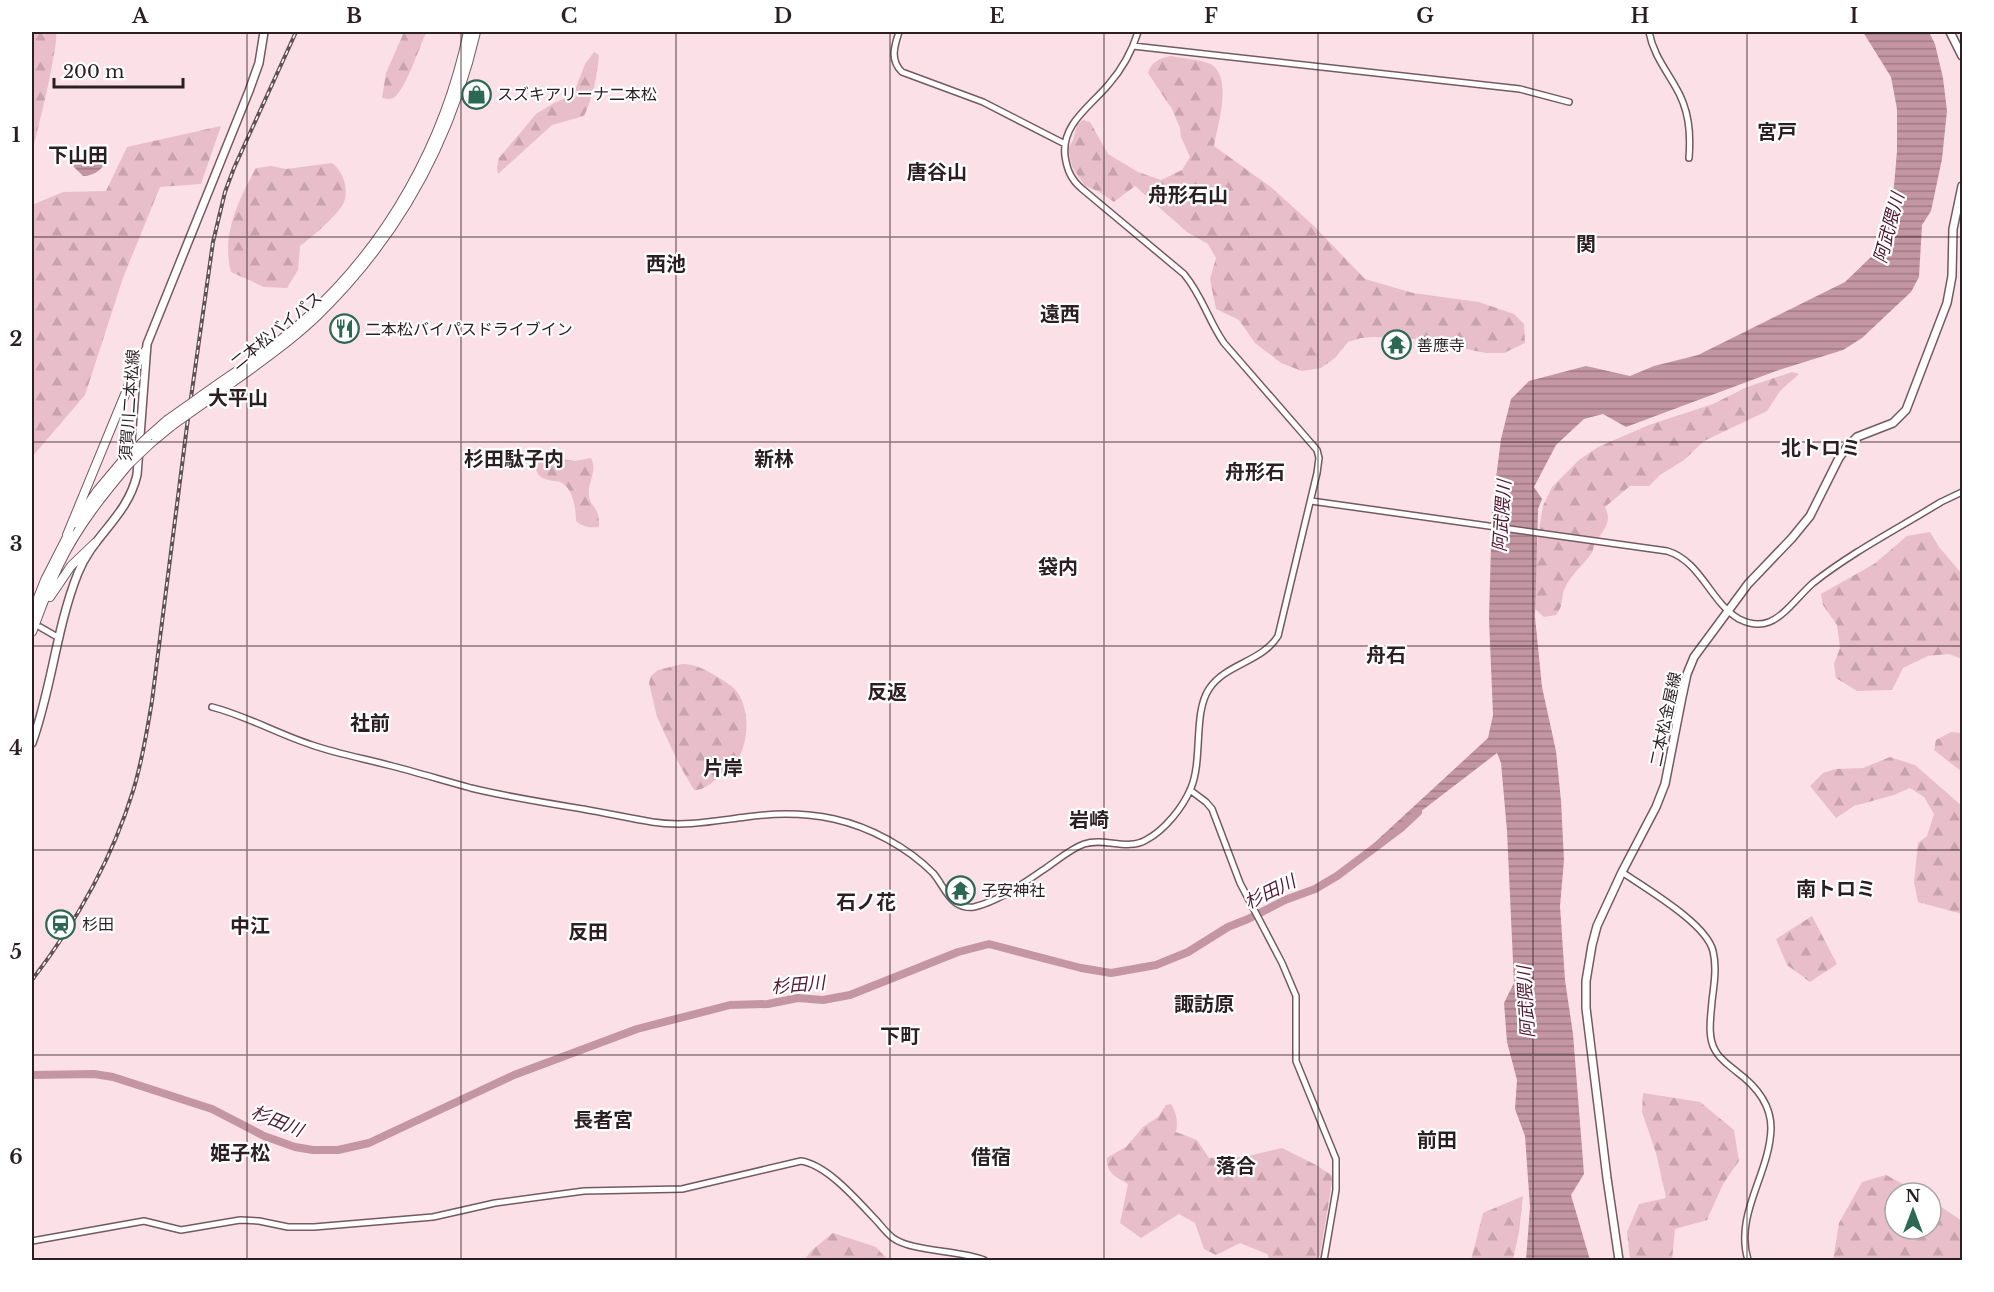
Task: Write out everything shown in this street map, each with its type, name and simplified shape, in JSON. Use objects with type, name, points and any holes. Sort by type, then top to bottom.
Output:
[{"type":"highway","name":"二本松バイパス","points":[[32,613],[67,535],[82,512],[126,462],[170,423],[302,322],[324,302],[369,250],[394,215],[428,152],[446,110],[468,32]]},
{"type":"highway","name":"二本松バイパス","points":[[202,399],[275,351],[315,318],[378,249],[412,198],[440,142],[468,65],[476,32]]},
{"type":"highway","points":[[67,535],[140,358],[146,350]]},
{"type":"highway","points":[[95,467],[105,473],[115,475]]},
{"type":"highway","name":"二本松バイパス","points":[[40,611],[60,562],[88,514],[115,475]]},
{"type":"highway","points":[[32,632],[40,611],[71,566],[95,543]]},
{"type":"main road","name":"須賀川二本松線","points":[[32,743],[79,572],[95,543],[132,495],[137,475],[146,350],[155,321],[249,91],[259,63],[264,32]]},
{"type":"main road","points":[[1950,32],[1962,56]]},
{"type":"main road","name":"二本松金屋線","points":[[1619,1260],[1586,1008],[1586,981],[1597,926],[1665,784],[1687,674],[1694,657],[1748,584],[1810,516],[1839,458],[1847,447],[1857,437],[1893,423],[1906,410],[1947,303],[1952,276],[1953,229],[1962,186]]},
{"type":"street","points":[[898,32],[894,57],[896,66],[902,72],[983,102],[1065,144]]},
{"type":"street","points":[[212,707],[241,716],[315,746],[513,797],[670,824],[697,824],[749,816],[796,815],[821,817],[853,824],[885,838],[908,854],[935,875],[952,899],[968,907],[974,907],[1010,891],[1082,845],[1100,842],[1130,845],[1148,840],[1167,823],[1190,790],[1197,764],[1205,696],[1211,686],[1222,676],[1268,648],[1278,636],[1311,501],[1319,454],[1224,343],[1214,328],[1197,290],[1184,274],[1073,180],[1068,170],[1065,144],[1072,125],[1107,86],[1133,46],[1138,32]]},
{"type":"street","points":[[1649,32],[1655,54],[1676,88],[1688,116],[1689,158]]},
{"type":"street","points":[[1133,46],[1520,89],[1569,102]]},
{"type":"street","points":[[1311,501],[1678,554],[1690,564],[1728,610],[1737,618],[1755,625],[1775,619],[1814,582],[1931,508],[1962,492]]},
{"type":"street","points":[[40,627],[59,638]]},
{"type":"street","points":[[1190,790],[1212,809],[1227,853],[1296,996],[1294,1048],[1296,1061],[1336,1160],[1336,1190],[1324,1260]]},
{"type":"street","points":[[1622,872],[1697,926],[1710,942],[1714,960],[1710,1025],[1712,1043],[1719,1057],[1755,1086],[1769,1114],[1770,1140],[1744,1229],[1748,1260]]},
{"type":"street","points":[[32,1241],[144,1221],[181,1230],[240,1220],[288,1227],[314,1227],[433,1217],[495,1203],[584,1191],[682,1189],[801,1161],[811,1163],[825,1172],[892,1238],[984,1260]]},
{"type":"green space","points":[[32,32],[56,32],[56,36],[48,87],[32,153]]},
{"type":"green space","points":[[404,32],[429,32],[426,33],[409,75],[396,96],[388,99],[382,98],[386,73]]},
{"type":"green space","points":[[594,52],[599,55],[597,71],[584,116],[552,125],[498,174],[499,158],[536,114],[573,95],[585,64]]},
{"type":"green space","points":[[1171,56],[1208,63],[1218,72],[1223,92],[1214,146],[1272,188],[1314,226],[1365,279],[1413,293],[1479,302],[1514,314],[1524,324],[1525,343],[1504,353],[1486,353],[1414,339],[1361,338],[1348,342],[1335,358],[1321,368],[1302,371],[1281,363],[1255,343],[1239,320],[1216,309],[1210,279],[1216,258],[1208,244],[1187,232],[1135,186],[1114,202],[1098,191],[1085,186],[1072,167],[1068,149],[1077,125],[1083,120],[1090,122],[1108,154],[1138,172],[1161,180],[1182,170],[1190,157],[1181,137],[1180,128],[1172,109],[1148,73],[1157,61]]},
{"type":"green space","points":[[221,126],[201,184],[160,187],[123,278],[85,395],[32,457],[32,205],[63,192],[106,191],[127,147]]},
{"type":"green space","points":[[332,163],[344,181],[346,192],[344,202],[331,219],[300,246],[298,270],[287,288],[264,287],[231,272],[228,244],[233,218],[256,168],[271,166],[286,169]]},
{"type":"green space","points":[[1792,372],[1799,374],[1780,391],[1767,411],[1704,441],[1684,460],[1660,475],[1649,486],[1630,486],[1605,507],[1608,521],[1593,551],[1568,583],[1556,615],[1544,617],[1535,609],[1538,536],[1543,506],[1552,487],[1579,460],[1598,447],[1649,425],[1713,404],[1747,387]]},
{"type":"green space","points":[[540,456],[575,461],[591,458],[593,472],[589,498],[598,514],[599,527],[586,527],[576,521],[571,493],[568,489],[560,482],[545,479],[537,473],[535,465]]},
{"type":"green space","points":[[1930,532],[1939,547],[1962,574],[1962,659],[1949,654],[1928,656],[1903,668],[1892,690],[1857,691],[1836,678],[1834,664],[1840,648],[1837,625],[1823,605],[1821,594],[1874,564],[1907,536]]},
{"type":"green space","points":[[682,664],[704,670],[734,688],[745,710],[745,741],[738,759],[712,782],[698,790],[694,790],[679,764],[657,717],[649,683],[651,676],[658,670]]},
{"type":"green space","points":[[1951,732],[1962,733],[1962,772],[1934,750],[1936,740]]},
{"type":"green space","points":[[1890,757],[1915,765],[1962,806],[1962,914],[1918,902],[1914,882],[1918,843],[1927,836],[1934,814],[1924,797],[1910,788],[1854,806],[1836,818],[1810,786],[1823,773],[1836,769],[1863,768]]},
{"type":"green space","points":[[1812,916],[1837,964],[1810,982],[1787,965],[1776,939]]},
{"type":"green space","points":[[1643,1093],[1700,1102],[1734,1130],[1739,1161],[1723,1184],[1707,1220],[1675,1229],[1672,1260],[1630,1260],[1627,1232],[1639,1204],[1666,1198],[1656,1153],[1642,1112]]},
{"type":"green space","points":[[1171,1104],[1175,1111],[1176,1132],[1197,1140],[1209,1158],[1244,1157],[1282,1148],[1333,1176],[1320,1255],[1317,1260],[1270,1260],[1267,1254],[1240,1243],[1216,1255],[1204,1249],[1195,1223],[1179,1214],[1141,1238],[1120,1223],[1128,1184],[1110,1171],[1107,1158],[1127,1146],[1143,1127],[1158,1117],[1166,1105]]},
{"type":"green space","points":[[1886,1175],[1897,1181],[1883,1181],[1883,1241],[1943,1241],[1943,1208],[1962,1221],[1962,1260],[1833,1260],[1839,1223],[1862,1182]]},
{"type":"green space","points":[[1523,1196],[1513,1260],[1471,1260],[1483,1213]]},
{"type":"green space","points":[[833,1233],[876,1247],[888,1260],[804,1260],[812,1250]]},
{"type":"water","name":"阿武隈川","points":[[1863,32],[1929,32],[1935,44],[1943,78],[1947,111],[1942,159],[1931,211],[1922,225],[1919,277],[1911,292],[1862,338],[1843,350],[1776,371],[1626,427],[1603,414],[1584,419],[1556,445],[1534,487],[1542,499],[1538,509],[1535,617],[1542,687],[1556,751],[1561,801],[1564,860],[1560,906],[1584,1174],[1571,1195],[1590,1260],[1526,1260],[1530,1207],[1525,1136],[1515,1109],[1517,1080],[1507,1042],[1504,1003],[1514,983],[1507,831],[1501,763],[1497,753],[1347,868],[1488,738],[1493,715],[1489,618],[1492,509],[1501,439],[1511,399],[1529,381],[1586,366],[1630,376],[1654,366],[1698,355],[1845,282],[1871,257],[1894,186],[1897,109],[1891,77]]},
{"type":"water","points":[[109,157],[99,171],[87,176],[83,176],[71,164]]},
{"type":"waterway","name":"杉田川","points":[[32,1075],[94,1074],[113,1077],[212,1109],[264,1136],[295,1147],[338,1150],[369,1143],[514,1075],[637,1029],[730,1005],[768,1004],[798,998],[823,1000],[850,995],[958,952],[989,944],[1081,968],[1111,973],[1156,965],[1188,952],[1228,927],[1285,900],[1315,889],[1337,876],[1401,828],[1418,812]]},
{"type":"railway","points":[[32,980],[48,959],[91,890],[114,841],[136,780],[152,701],[213,242],[225,192],[234,168],[296,32]]},
{"type":"place","name":"スズキアリーナ二本松","points":[[476,94]]},
{"type":"place","name":"二本松バイパスドライブイン","points":[[344,329]]},
{"type":"place","name":"善應寺","points":[[1396,345]]},
{"type":"place","name":"子安神社","points":[[960,890]]},
{"type":"place","name":"杉田","points":[[61,924]]},
{"type":"district","name":"宮戸","points":[[1777,132]]},
{"type":"district","name":"下山田","points":[[78,155]]},
{"type":"district","name":"唐谷山","points":[[937,172]]},
{"type":"district","name":"舟形石山","points":[[1188,195]]},
{"type":"district","name":"関","points":[[1586,244]]},
{"type":"district","name":"西池","points":[[666,264]]},
{"type":"district","name":"遠西","points":[[1060,314]]},
{"type":"district","name":"大平山","points":[[238,398]]},
{"type":"district","name":"北トロミ","points":[[1821,448]]},
{"type":"district","name":"杉田駄子内","points":[[514,459]]},
{"type":"district","name":"新林","points":[[774,459]]},
{"type":"district","name":"舟形石","points":[[1255,472]]},
{"type":"district","name":"袋内","points":[[1058,567]]},
{"type":"district","name":"舟石","points":[[1386,655]]},
{"type":"district","name":"反返","points":[[887,692]]},
{"type":"district","name":"社前","points":[[370,723]]},
{"type":"district","name":"片岸","points":[[723,768]]},
{"type":"district","name":"岩崎","points":[[1089,820]]},
{"type":"district","name":"南トロミ","points":[[1836,889]]},
{"type":"district","name":"石ノ花","points":[[866,902]]},
{"type":"district","name":"中江","points":[[250,926]]},
{"type":"district","name":"反田","points":[[588,932]]},
{"type":"district","name":"諏訪原","points":[[1204,1004]]},
{"type":"district","name":"下町","points":[[900,1036]]},
{"type":"district","name":"長者宮","points":[[603,1120]]},
{"type":"district","name":"前田","points":[[1437,1140]]},
{"type":"district","name":"姫子松","points":[[240,1153]]},
{"type":"district","name":"借宿","points":[[991,1157]]},
{"type":"district","name":"落合","points":[[1236,1166]]}]
